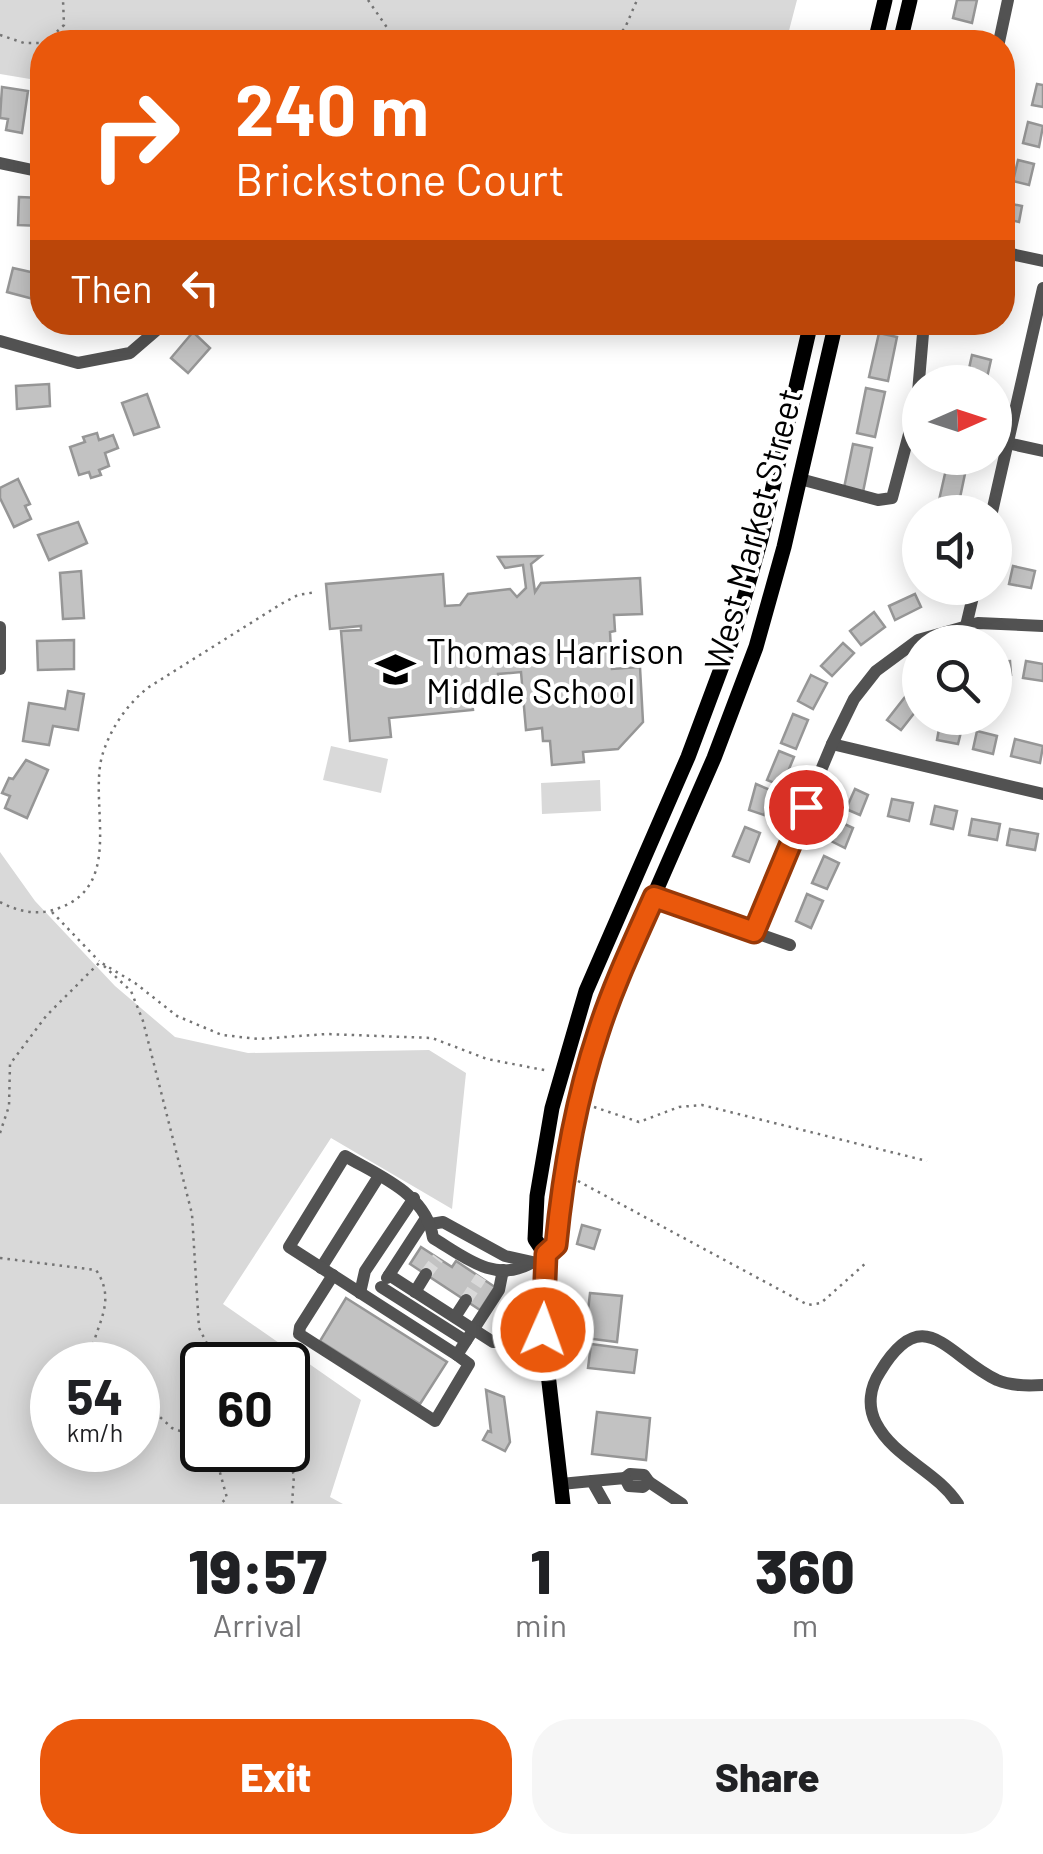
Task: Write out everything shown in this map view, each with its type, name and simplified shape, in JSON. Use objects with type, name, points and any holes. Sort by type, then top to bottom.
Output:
[{"type":"main road","points":[[878,30],[885,0]]},
{"type":"main road","points":[[903,30],[910,0]]},
{"type":"main road","name":"West Market Street","points":[[563,1504],[535,1239],[544,1150],[560,1074],[586,991],[688,757],[734,634],[758,550],[808,335]]},
{"type":"main road","name":"West Market Street","points":[[540,1260],[556,1245],[564,1171],[578,1101],[605,1011],[743,683],[775,584],[833,335]]},
{"type":"street","points":[[1002,30],[1008,0]]},
{"type":"street","points":[[0,163],[30,169]]},
{"type":"street","points":[[1015,255],[1043,262]]},
{"type":"street","points":[[1012,421],[1043,288]]},
{"type":"street","points":[[0,340],[78,363],[130,353],[151,335]]},
{"type":"street","points":[[800,479],[878,500],[892,498],[917,404],[923,335]]},
{"type":"street","points":[[1012,444],[1043,451]]},
{"type":"street","points":[[970,625],[1043,626]]},
{"type":"street","points":[[0,627],[0,670]]},
{"type":"street","points":[[754,932],[854,700],[876,672],[902,652]]},
{"type":"street","points":[[832,744],[1043,794]]},
{"type":"street","points":[[654,897],[790,945]]},
{"type":"street","points":[[379,1176],[326,1271],[299,1334],[435,1421],[469,1364],[457,1355],[365,1297],[326,1271],[290,1247],[345,1156],[379,1176],[414,1198],[442,1252],[483,1273],[522,1268],[540,1260]]},
{"type":"street","points":[[365,1297],[365,1271],[414,1198]]},
{"type":"street","points":[[428,1221],[443,1222],[505,1256],[540,1260]]},
{"type":"street","points":[[365,1297],[385,1281],[428,1221]]},
{"type":"street","points":[[457,1355],[499,1290],[503,1270]]},
{"type":"street","points":[[415,1292],[426,1274]]},
{"type":"street","points":[[385,1281],[415,1292],[454,1317],[470,1336]]},
{"type":"street","points":[[385,1281],[470,1336],[493,1342],[545,1342]]},
{"type":"street","points":[[454,1317],[466,1300]]},
{"type":"street","points":[[958,1504],[942,1484],[901,1451],[876,1424],[870,1400],[882,1368],[905,1341],[927,1335],[940,1339],[996,1379],[1018,1385],[1043,1385]]},
{"type":"street","points":[[561,1484],[625,1478],[629,1486],[643,1487],[650,1482],[682,1504]]},
{"type":"street","points":[[592,1481],[605,1504]]},
{"type":"path","points":[[58,30],[64,25],[63,0]]},
{"type":"path","points":[[368,0],[389,30]]},
{"type":"path","points":[[623,30],[638,0]]},
{"type":"path","points":[[0,35],[30,43]]},
{"type":"path","points":[[0,902],[25,911],[51,911],[82,896],[94,878],[99,856],[102,754],[130,703],[149,687],[282,604],[304,593],[316,592]]},
{"type":"path","points":[[51,911],[131,991],[143,1021],[195,1229],[195,1296],[199,1328],[206,1342]]},
{"type":"path","points":[[100,962],[178,1016],[230,1037],[258,1040],[340,1034],[432,1038],[486,1059],[560,1074]]},
{"type":"path","points":[[0,1133],[9,1106],[10,1064],[46,1016],[100,962]]},
{"type":"path","points":[[578,1101],[623,1120],[638,1122],[679,1106],[702,1105],[927,1161]]},
{"type":"path","points":[[564,1171],[638,1216],[808,1305],[819,1304],[867,1262]]},
{"type":"path","points":[[0,1258],[96,1270],[105,1283],[104,1315],[95,1342]]},
{"type":"path","points":[[220,1472],[227,1498],[220,1504]]},
{"type":"path","points":[[292,1504],[293,1472]]},
{"type":"shaded area","points":[[0,0],[797,0],[789,30],[30,30],[30,79],[0,74]]},
{"type":"shaded area","points":[[331,746],[388,759],[381,793],[323,780]]},
{"type":"shaded area","points":[[600,780],[601,811],[542,814],[541,783]]},
{"type":"shaded area","points":[[0,852],[35,901],[115,986],[175,1037],[248,1053],[429,1050],[466,1073],[452,1209],[331,1138],[223,1304],[278,1342],[180,1342],[180,1472],[310,1472],[310,1365],[361,1400],[330,1497],[343,1504],[0,1504]]},
{"type":"building","points":[[957,0],[977,0],[972,23],[953,18]]},
{"type":"building","points":[[1037,84],[1043,85],[1043,107],[1032,105]]},
{"type":"building","points":[[2,87],[28,91],[22,133],[6,130],[8,119],[0,118]]},
{"type":"building","points":[[1028,122],[1043,126],[1039,147],[1023,143]]},
{"type":"building","points":[[1018,160],[1034,164],[1029,185],[1015,182]]},
{"type":"building","points":[[19,197],[30,197],[30,226],[18,225]]},
{"type":"building","points":[[1015,205],[1022,206],[1019,222],[1015,221]]},
{"type":"building","points":[[13,268],[30,272],[30,298],[7,292]]},
{"type":"building","points":[[190,335],[196,335],[210,348],[188,373],[171,358]]},
{"type":"building","points":[[879,335],[897,337],[888,381],[869,377]]},
{"type":"building","points":[[972,355],[991,360],[990,365],[970,365]]},
{"type":"building","points":[[49,384],[50,406],[17,409],[16,386]]},
{"type":"building","points":[[866,388],[885,392],[875,437],[857,433]]},
{"type":"building","points":[[147,394],[159,427],[134,435],[122,403]]},
{"type":"building","points":[[97,433],[99,440],[113,435],[118,448],[105,453],[109,466],[99,470],[101,475],[79,475],[70,447]]},
{"type":"building","points":[[853,444],[872,448],[863,492],[844,488]]},
{"type":"building","points":[[945,475],[965,475],[961,495],[940,495]]},
{"type":"building","points":[[18,479],[30,504],[25,506],[31,519],[14,527],[0,498],[0,488]]},
{"type":"building","points":[[78,522],[87,543],[49,560],[38,535]]},
{"type":"building","points":[[541,556],[531,564],[535,592],[541,583],[640,578],[642,614],[614,615],[615,631],[610,632],[612,669],[640,667],[643,722],[618,749],[583,752],[584,762],[552,765],[550,741],[543,741],[542,728],[526,730],[521,672],[498,674],[500,691],[471,693],[473,710],[389,718],[391,737],[350,741],[341,631],[361,630],[361,626],[330,629],[326,584],[443,574],[445,606],[460,605],[468,594],[510,589],[517,597],[526,588],[523,565],[505,568],[498,557]]},
{"type":"building","points":[[1013,566],[1035,571],[1031,588],[1012,585]]},
{"type":"building","points":[[81,571],[84,618],[63,619],[60,573]]},
{"type":"building","points":[[902,600],[902,605],[921,607],[895,620],[889,606]]},
{"type":"building","points":[[874,612],[885,627],[861,645],[850,631]]},
{"type":"building","points":[[74,640],[74,669],[38,670],[37,641]]},
{"type":"building","points":[[843,643],[854,653],[832,676],[821,666]]},
{"type":"building","points":[[1026,661],[1043,664],[1043,681],[1023,678]]},
{"type":"building","points":[[811,675],[827,683],[813,709],[798,701]]},
{"type":"building","points":[[68,691],[84,694],[78,730],[53,726],[49,745],[23,741],[29,703],[65,709]]},
{"type":"building","points":[[902,701],[901,730],[887,720]]},
{"type":"building","points":[[793,714],[808,720],[796,749],[781,743]]},
{"type":"building","points":[[938,735],[960,735],[958,744],[937,740]]},
{"type":"building","points":[[976,735],[997,736],[993,754],[973,749]]},
{"type":"building","points":[[1015,739],[1043,746],[1040,763],[1011,756]]},
{"type":"building","points":[[779,751],[794,757],[782,786],[767,780]]},
{"type":"building","points":[[26,760],[48,770],[27,818],[5,808],[10,796],[2,793],[9,778],[13,779]]},
{"type":"building","points":[[756,784],[775,792],[764,815],[749,810]]},
{"type":"building","points":[[855,789],[868,795],[860,815],[846,809]]},
{"type":"building","points":[[892,799],[913,803],[909,821],[888,816]]},
{"type":"building","points":[[935,806],[957,811],[953,829],[931,824]]},
{"type":"building","points":[[972,819],[1000,824],[997,840],[969,835]]},
{"type":"building","points":[[840,822],[853,828],[845,848],[831,841]]},
{"type":"building","points":[[745,827],[760,833],[749,862],[733,856]]},
{"type":"building","points":[[1010,829],[1038,834],[1035,850],[1007,845]]},
{"type":"building","points":[[824,856],[839,863],[827,889],[812,883]]},
{"type":"building","points":[[807,894],[823,901],[811,928],[796,921]]},
{"type":"building","points":[[582,1225],[600,1230],[594,1249],[577,1244]]},
{"type":"building","points":[[421,1247],[452,1267],[456,1261],[495,1287],[480,1310],[410,1264]]},
{"type":"building","points":[[590,1293],[622,1296],[617,1342],[585,1338]]},
{"type":"building","points":[[346,1298],[447,1362],[420,1404],[320,1341]]},
{"type":"building","points":[[591,1344],[637,1350],[634,1373],[588,1368]]},
{"type":"building","points":[[486,1390],[504,1397],[510,1442],[505,1451],[483,1440],[491,1432]]},
{"type":"building","points":[[597,1412],[650,1418],[646,1460],[592,1454]]},
{"type":"tunnel","points":[[426,1274],[438,1258]]},
{"type":"tunnel","points":[[466,1300],[481,1277]]},
{"type":"place","name":"Thomas Harrison Middle School","points":[[396,670]]},
{"type":"route","points":[[543,1330],[546,1254],[556,1245],[564,1171],[581,1090],[605,1011],[654,897],[754,932],[806,807]]}]
